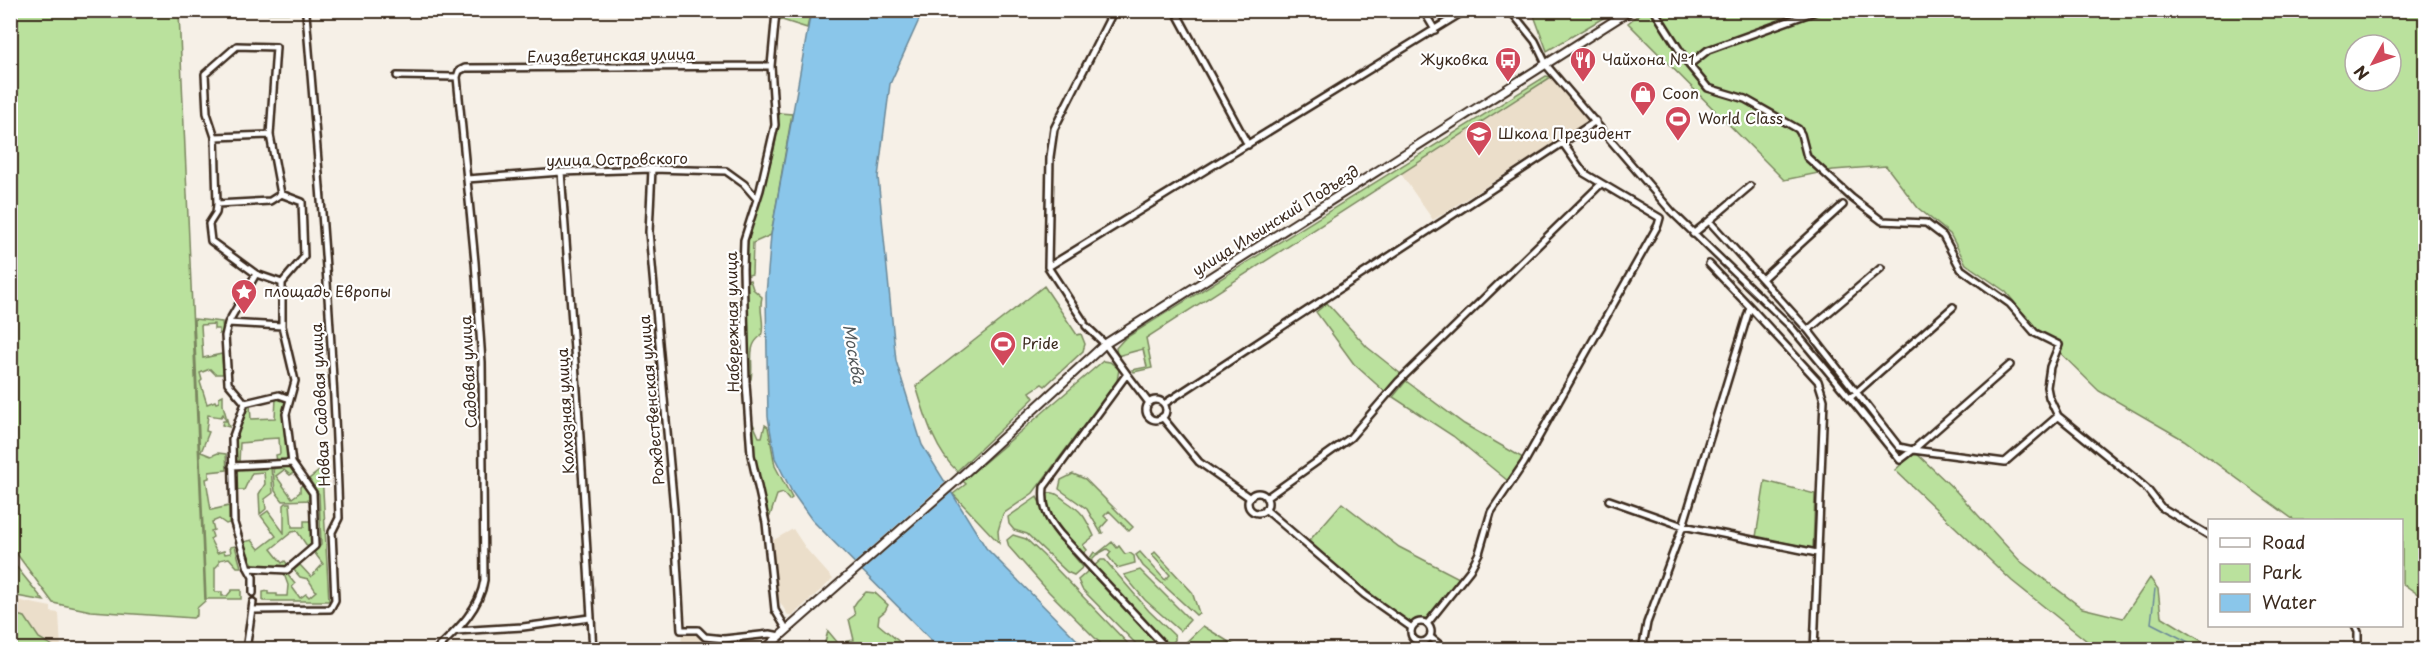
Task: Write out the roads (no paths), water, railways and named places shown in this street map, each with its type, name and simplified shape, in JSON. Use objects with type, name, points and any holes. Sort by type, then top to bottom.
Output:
[{"type":"main road","name":"улица Ильинский Подъезд","points":[[764,650],[775,646],[780,636],[956,481],[1105,344],[1547,66],[1631,10]]},
{"type":"street","points":[[1114,10],[1054,129],[1050,157],[1048,267],[1085,324],[1105,344],[1149,402]]},
{"type":"street","points":[[1175,10],[1248,145]]},
{"type":"street","points":[[1423,10],[1435,30]]},
{"type":"street","points":[[1048,267],[1466,10]]},
{"type":"street","points":[[1510,10],[1535,41],[1547,66],[1693,234],[1791,327],[1900,460],[2010,365]]},
{"type":"street","points":[[1654,10],[1689,65],[1708,88],[1745,99],[1798,129],[1807,157],[1882,221],[1926,223],[1943,236],[1961,269],[2010,304],[2035,333],[2059,345],[2050,367],[2047,387],[2058,416],[2147,489],[2161,507],[2208,535]]},
{"type":"street","points":[[1689,65],[1708,50],[1819,10]]},
{"type":"street","name":"Набережная улица","points":[[776,12],[771,66],[775,125],[743,250],[746,383],[751,455],[766,523],[775,610],[787,630]]},
{"type":"street","name":"Новая Садовая улица","points":[[253,610],[330,609],[335,600],[332,532],[339,518],[336,425],[306,14]]},
{"type":"street","points":[[280,194],[270,135],[276,47],[237,46],[206,74],[207,113],[215,137],[216,213],[209,224],[211,241],[256,274],[282,283]]},
{"type":"street","name":"Елизаветинская улица","points":[[457,77],[459,71],[465,68],[771,66]]},
{"type":"street","points":[[397,76],[457,77]]},
{"type":"street","name":"Садовая улица","points":[[436,650],[456,631],[478,602],[484,580],[482,362],[457,77]]},
{"type":"street","points":[[1164,404],[1596,121]]},
{"type":"street","points":[[215,137],[270,135]]},
{"type":"street","points":[[1426,624],[1470,570],[1479,553],[1491,512],[1524,463],[1660,218],[1584,173],[1562,142]]},
{"type":"street","name":"улица Островского","points":[[466,179],[561,172],[652,169],[726,171],[744,184],[757,199]]},
{"type":"street","name":"Рождественская улица","points":[[652,169],[649,232],[674,509],[681,630],[698,630],[705,637],[724,639],[770,634],[780,636]]},
{"type":"street","name":"Колхозная улица","points":[[561,172],[593,650]]},
{"type":"street","points":[[1266,498],[1350,438],[1399,381],[1600,184]]},
{"type":"street","points":[[1693,234],[1750,186]]},
{"type":"street","points":[[216,204],[270,201],[280,194]]},
{"type":"street","points":[[248,568],[287,570],[315,546],[313,493],[292,463],[286,414],[295,381],[282,326],[282,283],[304,257],[302,202],[280,194]]},
{"type":"street","points":[[1763,278],[1843,205]]},
{"type":"street","points":[[1709,220],[1808,330],[1899,447],[2005,462],[2058,416]]},
{"type":"street","points":[[1709,264],[1818,381],[1824,400],[1814,650]]},
{"type":"street","points":[[1808,330],[1881,268]]},
{"type":"street","points":[[244,403],[228,383],[225,336],[228,323],[256,274]]},
{"type":"street","points":[[1642,650],[1647,623],[1683,526],[1750,307]]},
{"type":"street","points":[[1850,398],[1953,307]]},
{"type":"street","points":[[228,323],[282,326]]},
{"type":"street","points":[[1127,374],[1044,486],[1043,499],[1047,516],[1060,534],[1168,650]]},
{"type":"street","points":[[244,403],[279,395],[290,399]]},
{"type":"street","points":[[1158,400],[1164,404],[1165,413],[1155,419],[1147,414],[1146,408],[1149,402],[1158,400]]},
{"type":"street","points":[[244,403],[232,440],[234,523],[253,577],[253,593]]},
{"type":"street","points":[[1161,417],[1199,462],[1250,498]]},
{"type":"street","points":[[232,466],[292,463]]},
{"type":"street","points":[[1256,494],[1266,498],[1268,505],[1265,510],[1258,513],[1251,510],[1248,504],[1250,498],[1256,494]]},
{"type":"street","points":[[1609,500],[1683,526],[1817,553]]},
{"type":"street","points":[[1265,510],[1365,595],[1413,628]]},
{"type":"street","points":[[246,650],[253,602]]},
{"type":"street","points":[[456,631],[523,627],[590,618]]},
{"type":"street","points":[[1426,624],[1417,624],[1413,628],[1412,635],[1418,642],[1430,637]]},
{"type":"street","points":[[1426,624],[1430,629],[1430,637]]},
{"type":"street","points":[[2356,627],[2358,632],[2358,650]]},
{"type":"street","points":[[1430,637],[1446,650]]},
{"type":"water","name":"Москва","points":[[811,11],[923,11],[890,84],[878,177],[896,361],[922,445],[986,548],[1086,649],[940,649],[812,520],[792,492],[775,458],[768,417],[766,295],[771,235]]},
{"type":"waterway","points":[[2155,589],[2151,623],[2204,650]]},
{"type":"place","name":"Жуковка","points":[[1508,83]]},
{"type":"place","name":"Чайхона №1","points":[[1583,83]]},
{"type":"place","name":"Coon","points":[[1643,117]]},
{"type":"place","name":"World Class","points":[[1678,142]]},
{"type":"place","name":"Школа Президент","points":[[1479,157]]},
{"type":"place","name":"площадь Европы","points":[[244,315]]},
{"type":"place","name":"Pride","points":[[1003,367]]}]
